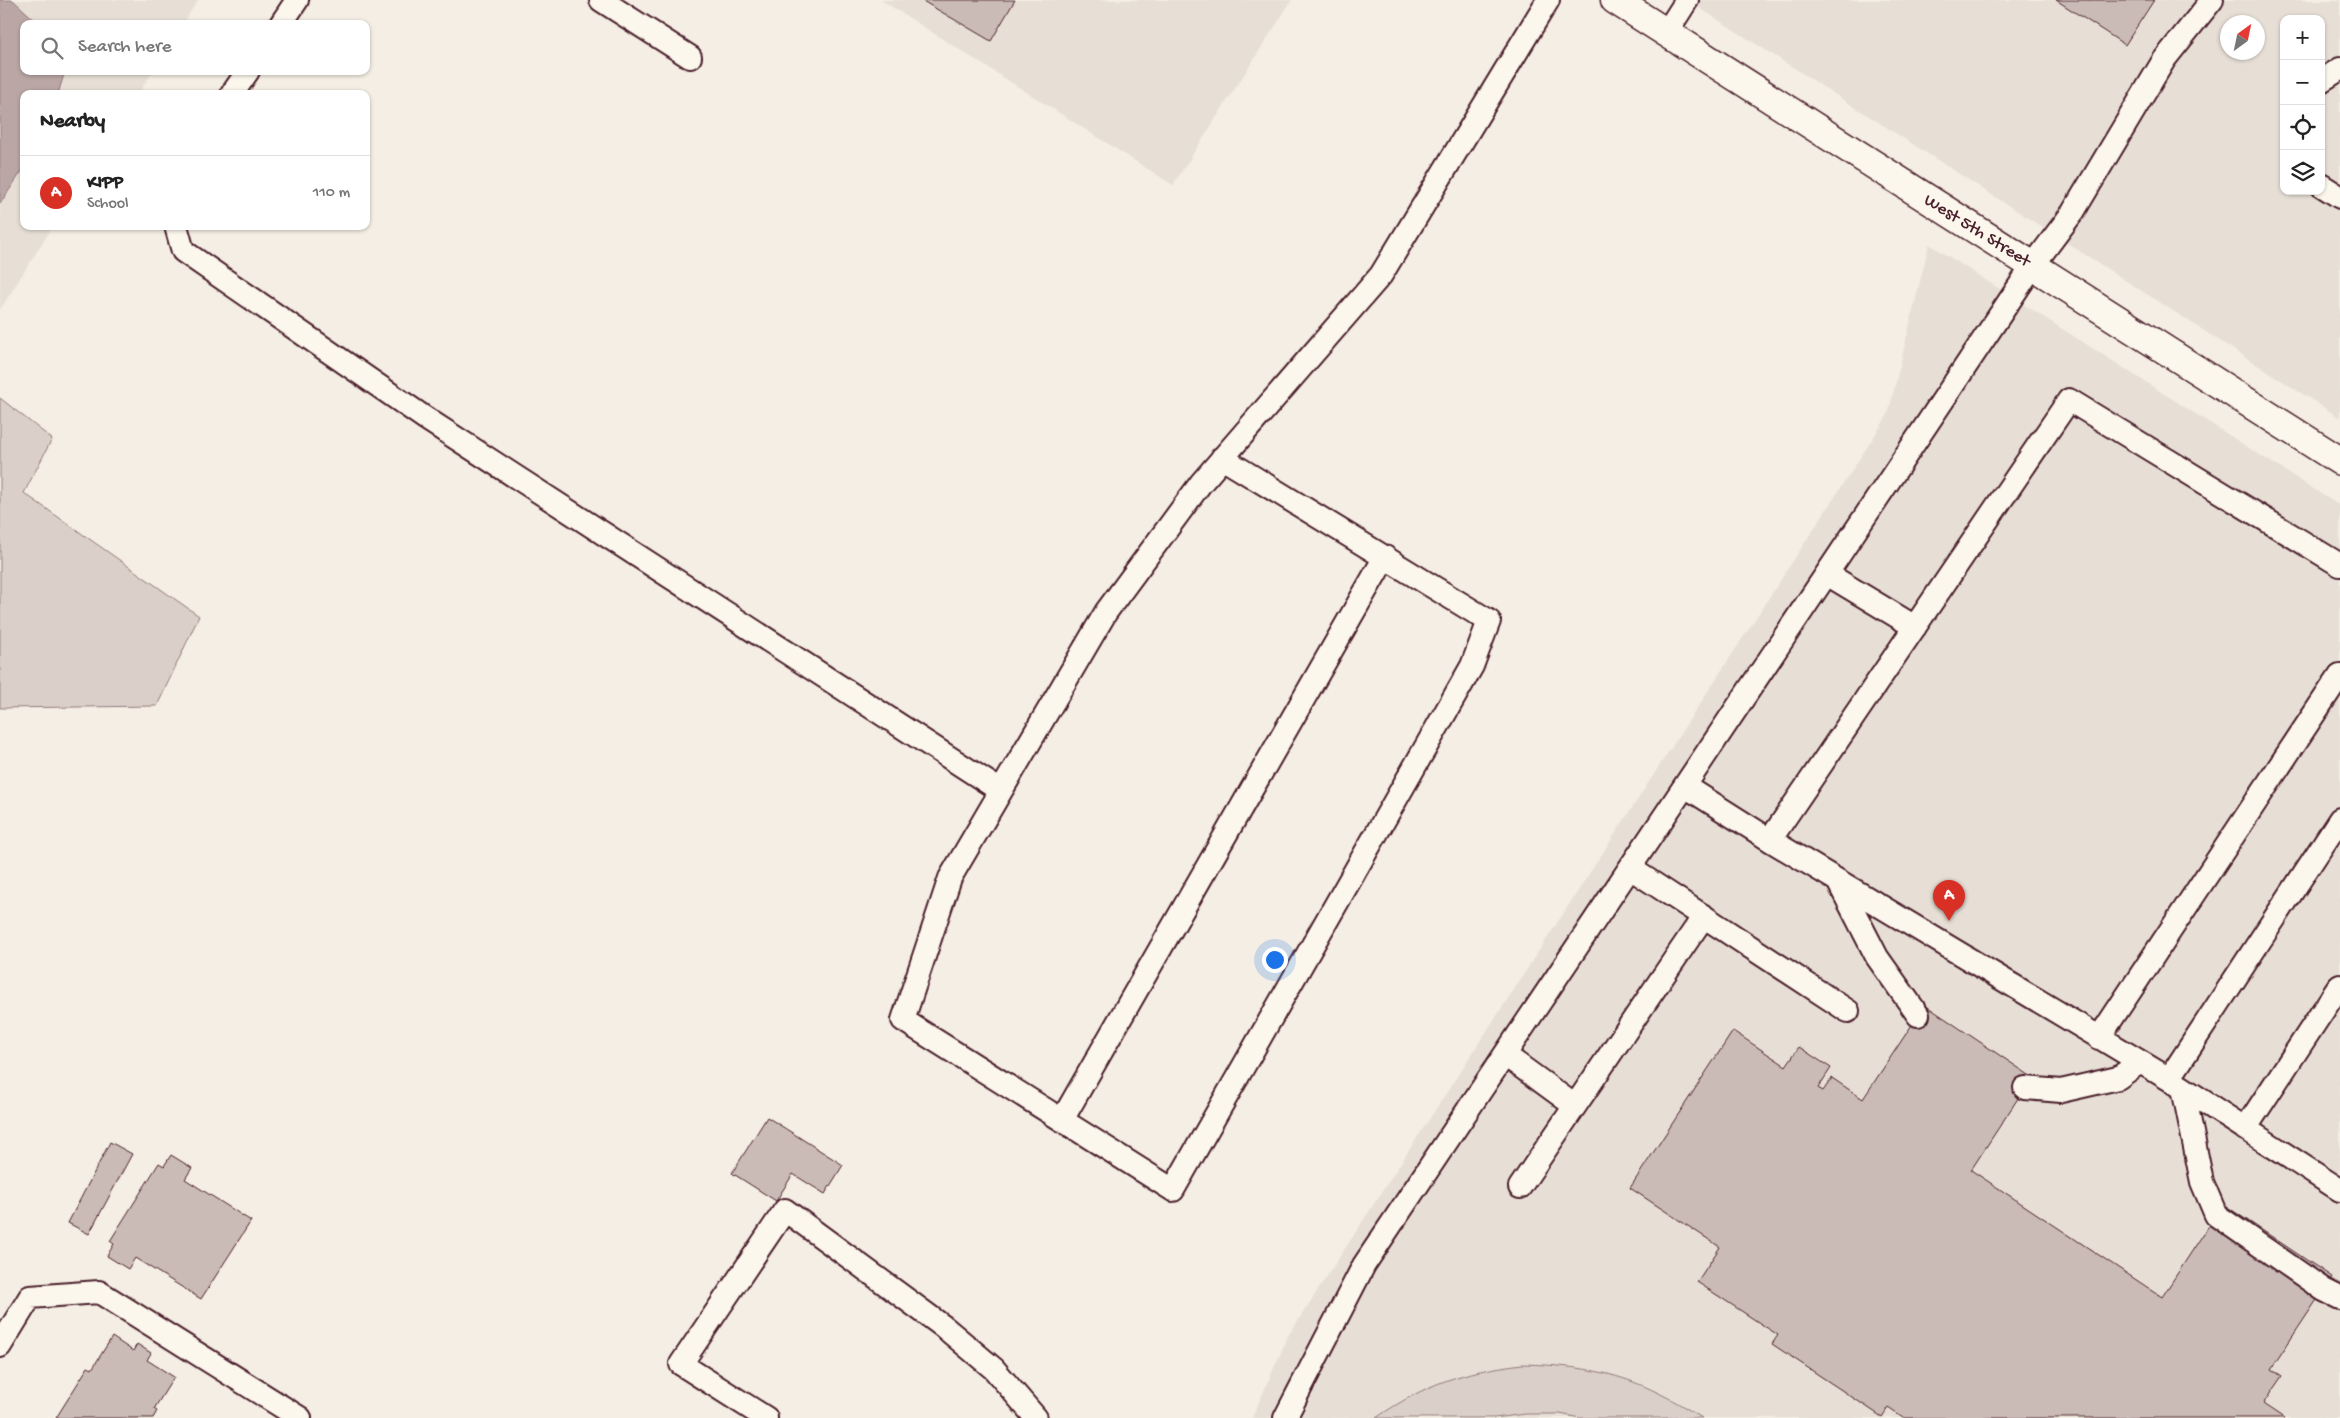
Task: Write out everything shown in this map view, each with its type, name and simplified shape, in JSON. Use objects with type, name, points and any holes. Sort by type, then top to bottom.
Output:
[{"type":"street","name":"West 5th Street","points":[[1615,0],[2034,264],[2340,461]]},
{"type":"lane","points":[[284,20],[297,0]]},
{"type":"lane","points":[[601,0],[690,57]]},
{"type":"lane","points":[[1222,458],[1489,621],[1472,666],[1173,1190],[903,1020],[950,878],[1106,612],[1201,483],[1222,458],[1381,275],[1548,0]]},
{"type":"lane","points":[[1666,33],[1687,0]]},
{"type":"lane","points":[[1286,1418],[1364,1265],[2034,264],[2073,212],[2164,60],[2212,0]]},
{"type":"lane","points":[[2325,78],[2340,69]]},
{"type":"lane","points":[[235,90],[245,75]]},
{"type":"lane","points":[[2325,188],[2340,197]]},
{"type":"lane","points":[[177,230],[183,251],[417,412],[1001,791]]},
{"type":"lane","points":[[1770,840],[2069,400],[2340,565]]},
{"type":"lane","points":[[1062,1120],[1385,557]]},
{"type":"lane","points":[[1827,574],[1915,627]]},
{"type":"lane","points":[[2099,1038],[2340,675]]},
{"type":"lane","points":[[1685,786],[1838,882],[2176,1084],[2340,1190]]},
{"type":"lane","points":[[2340,819],[2176,1084],[2202,1182],[2216,1215],[2324,1290],[2340,1298]]},
{"type":"lane","points":[[1630,868],[1848,1011]]},
{"type":"lane","points":[[1838,882],[1877,957],[1918,1015]]},
{"type":"lane","points":[[1520,1187],[1704,916]]},
{"type":"lane","points":[[2245,1129],[2340,985]]},
{"type":"lane","points":[[1505,1055],[1575,1106]]},
{"type":"lane","points":[[2025,1088],[2061,1091],[2118,1078],[2140,1062]]},
{"type":"lane","points":[[766,1418],[681,1364],[785,1210],[944,1327],[994,1369],[1036,1418]]},
{"type":"lane","points":[[0,1346],[30,1297],[99,1292],[287,1415]]},
{"type":"shaded area","points":[[0,0],[198,0],[186,20],[20,20],[20,75],[150,75],[141,90],[20,90],[20,230],[50,230],[0,310]]},
{"type":"shaded area","points":[[0,0],[13,0],[35,20],[20,20],[20,75],[64,75],[59,90],[20,90],[20,174],[0,204]]},
{"type":"shaded area","points":[[881,0],[1292,0],[1173,185]]},
{"type":"shaded area","points":[[1687,0],[2340,0],[2340,418]]},
{"type":"shaded area","points":[[1929,244],[2340,506],[2340,1418],[1252,1418],[1288,1336],[1888,415]]},
{"type":"shaded area","points":[[0,398],[52,439],[24,493],[199,616],[157,706],[0,708]]},
{"type":"shaded area","points":[[1522,1364],[1573,1368],[1616,1376],[1658,1393],[1702,1418],[1580,1418],[1560,1414],[1526,1414],[1494,1418],[1376,1418],[1412,1396],[1445,1381],[1462,1375]]},
{"type":"building","points":[[921,0],[1015,0],[991,41]]},
{"type":"building","points":[[2056,0],[2154,0],[2125,45]]},
{"type":"building","points":[[1925,1005],[2032,1077],[1971,1170],[2162,1297],[2223,1204],[2332,1277],[2271,1369],[2282,1376],[2263,1404],[2284,1418],[1903,1418],[1888,1408],[1882,1417],[1772,1344],[1778,1335],[1697,1282],[1720,1247],[1630,1188],[1733,1031],[1786,1066],[1799,1047],[1831,1068],[1818,1088],[1823,1091],[1832,1078],[1863,1099]]},
{"type":"building","points":[[767,1117],[843,1165],[825,1194],[793,1174],[776,1201],[732,1173]]},
{"type":"building","points":[[110,1142],[132,1154],[89,1234],[68,1223]]},
{"type":"building","points":[[171,1155],[192,1168],[185,1179],[251,1221],[201,1299],[135,1258],[128,1269],[107,1256],[114,1244],[110,1241],[159,1163],[164,1166]]},
{"type":"building","points":[[112,1337],[133,1351],[137,1344],[151,1353],[147,1360],[174,1377],[154,1409],[157,1411],[153,1418],[56,1418],[88,1367],[92,1369]]},
{"type":"place","name":"KIPP","points":[[1949,921]]}]
